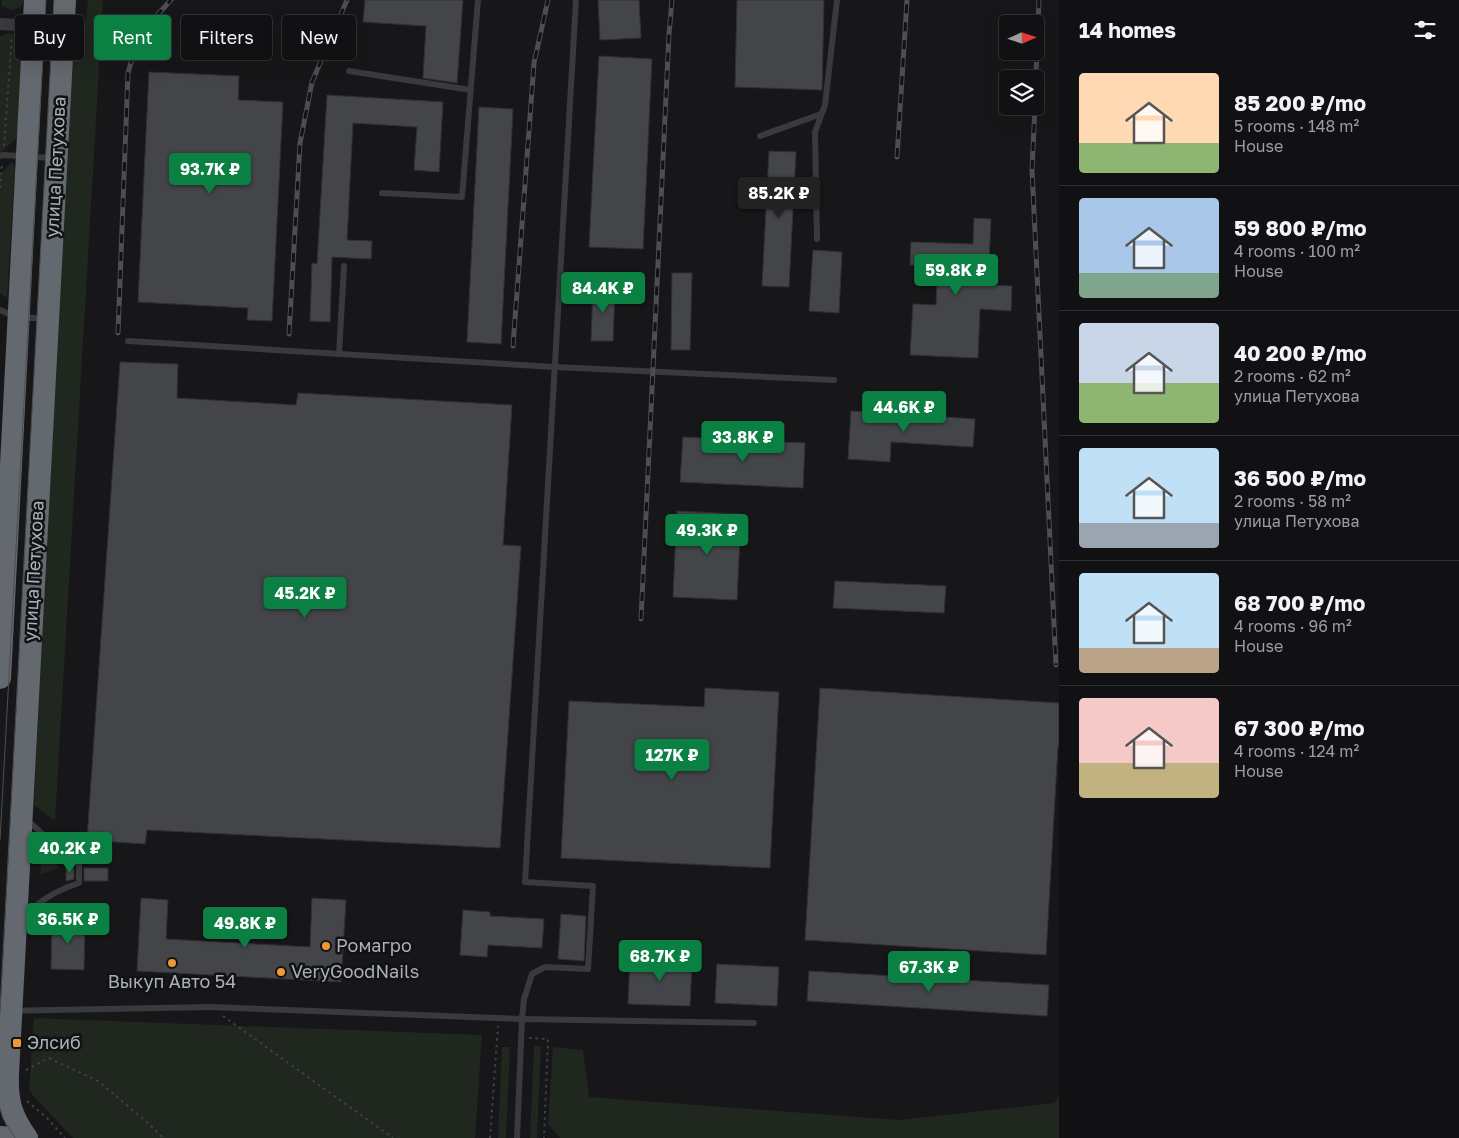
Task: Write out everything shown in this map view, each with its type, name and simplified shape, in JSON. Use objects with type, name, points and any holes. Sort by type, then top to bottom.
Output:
[{"type":"highway","name":"улица Петухова","points":[[23,15],[35,0]]},
{"type":"highway","name":"улица Петухова","points":[[0,678],[14,638],[48,318],[65,0]]},
{"type":"highway","name":"улица Петухова","points":[[18,60],[27,156],[9,314],[4,522],[14,638],[22,815],[16,929],[6,1011],[8,1096],[16,1123],[27,1138]]},
{"type":"highway","points":[[0,1137],[11,1138]]},
{"type":"lane","points":[[382,193],[462,196],[478,0]]},
{"type":"lane","points":[[517,1138],[524,999],[532,974],[545,967],[588,969],[593,886],[525,882],[576,0]]},
{"type":"lane","points":[[817,239],[815,132],[825,105],[837,0]]},
{"type":"lane","points":[[349,71],[470,90]]},
{"type":"lane","points":[[760,136],[822,114]]},
{"type":"lane","points":[[1,156],[56,158]]},
{"type":"lane","points":[[339,354],[344,266]]},
{"type":"lane","points":[[9,314],[48,318]]},
{"type":"lane","points":[[128,341],[555,367],[834,380]]},
{"type":"lane","points":[[16,929],[32,907],[65,888],[79,883],[79,864],[22,815]]},
{"type":"lane","points":[[6,1011],[210,1007],[522,1019],[754,1023]]},
{"type":"path","points":[[0,188],[1,156],[15,25]]},
{"type":"path","points":[[210,1007],[393,1138]]},
{"type":"path","points":[[490,1138],[499,1018]]},
{"type":"path","points":[[521,1038],[548,1039],[544,1138]]},
{"type":"path","points":[[25,1070],[50,1058],[98,1080],[163,1138]]},
{"type":"path","points":[[26,1100],[47,1118],[65,1138]]},
{"type":"shaded area","points":[[2,0],[24,0],[21,7],[11,10],[2,6]]},
{"type":"shaded area","points":[[88,0],[103,0],[102,15],[94,15],[94,60],[99,60],[55,821],[34,805],[68,60],[84,60],[84,36]]},
{"type":"shaded area","points":[[15,34],[15,60],[22,60],[17,138],[0,153],[0,36]]},
{"type":"shaded area","points":[[12,162],[15,167],[7,298],[0,293],[0,175]]},
{"type":"shaded area","points":[[39,849],[56,852],[58,868],[41,874]]},
{"type":"shaded area","points":[[34,1018],[482,1035],[475,1138],[73,1138],[29,1091]]},
{"type":"shaded area","points":[[534,1046],[541,1046],[537,1138],[530,1138]]},
{"type":"shaded area","points":[[502,1047],[510,1047],[506,1138],[498,1138]]},
{"type":"shaded area","points":[[553,1047],[583,1050],[589,1097],[899,1120],[1055,1103],[1059,1095],[1059,1138],[560,1138],[548,1124]]},
{"type":"building","points":[[365,0],[463,0],[457,83],[423,78],[426,26],[363,22]]},
{"type":"building","points":[[598,0],[639,0],[641,38],[600,40]]},
{"type":"building","points":[[737,0],[824,0],[822,90],[735,87]]},
{"type":"building","points":[[599,56],[652,59],[643,249],[589,247]]},
{"type":"building","points":[[149,72],[239,76],[238,100],[283,102],[272,321],[247,320],[248,308],[138,302]]},
{"type":"building","points":[[327,95],[443,102],[439,172],[414,170],[417,127],[353,123],[347,240],[372,241],[371,259],[332,257],[330,322],[310,321],[312,263],[317,264]]},
{"type":"building","points":[[479,107],[513,109],[501,344],[467,342]]},
{"type":"building","points":[[769,151],[796,152],[789,287],[762,286]]},
{"type":"building","points":[[974,218],[991,219],[988,285],[1012,286],[1011,311],[980,309],[978,358],[910,355],[913,304],[936,305],[938,266],[910,265],[911,242],[973,244]]},
{"type":"building","points":[[813,250],[842,252],[839,313],[809,311]]},
{"type":"building","points":[[672,273],[692,273],[690,350],[671,350]]},
{"type":"building","points":[[593,288],[615,288],[613,341],[591,341]]},
{"type":"building","points":[[120,362],[178,364],[177,398],[296,405],[298,393],[512,405],[503,545],[521,546],[500,848],[147,830],[145,844],[87,840]]},
{"type":"building","points":[[851,411],[975,419],[973,447],[891,442],[890,462],[848,459]]},
{"type":"building","points":[[683,437],[805,443],[803,488],[680,482]]},
{"type":"building","points":[[677,511],[741,514],[737,600],[673,597]]},
{"type":"building","points":[[835,581],[946,586],[944,613],[833,608]]},
{"type":"building","points":[[705,688],[779,692],[770,868],[561,858],[569,701],[704,707]]},
{"type":"building","points":[[820,688],[1059,703],[1059,746],[1046,955],[805,940]]},
{"type":"building","points":[[66,868],[74,868],[74,879],[66,881]]},
{"type":"building","points":[[84,868],[108,868],[108,881],[84,881]]},
{"type":"building","points":[[141,898],[168,900],[166,939],[310,947],[312,898],[346,900],[341,982],[137,971]]},
{"type":"building","points":[[463,910],[490,912],[490,916],[544,919],[542,948],[488,945],[487,957],[460,955]]},
{"type":"building","points":[[561,914],[586,916],[584,961],[558,959]]},
{"type":"building","points":[[52,920],[85,921],[84,970],[51,969]]},
{"type":"building","points":[[630,959],[692,961],[690,1006],[628,1004]]},
{"type":"building","points":[[717,964],[779,967],[777,1006],[715,1003]]},
{"type":"building","points":[[809,971],[1049,985],[1047,1016],[807,1001]]},
{"type":"tram line","points":[[0,840],[46,0]]},
{"type":"tram line","points":[[0,1010],[54,0]]},
{"type":"tram line","points":[[0,1108],[3,1118],[15,1138]]},
{"type":"railway","points":[[118,333],[128,73],[136,45],[148,25],[171,0]]},
{"type":"railway","points":[[289,334],[300,143],[312,82],[347,0]]},
{"type":"railway","points":[[513,346],[534,63],[548,0]]},
{"type":"railway","points":[[641,619],[672,0]]},
{"type":"railway","points":[[897,157],[907,0]]},
{"type":"railway","points":[[1036,70],[1039,0]]},
{"type":"railway","points":[[1035,115],[1032,170],[1056,665]]},
{"type":"place","name":"Ромагро","points":[[326,946]]},
{"type":"place","name":"Выкуп Авто 54","points":[[172,963]]},
{"type":"place","name":"VeryGoodNails","points":[[281,972]]},
{"type":"place","name":"Элсиб","points":[[17,1043]]}]
